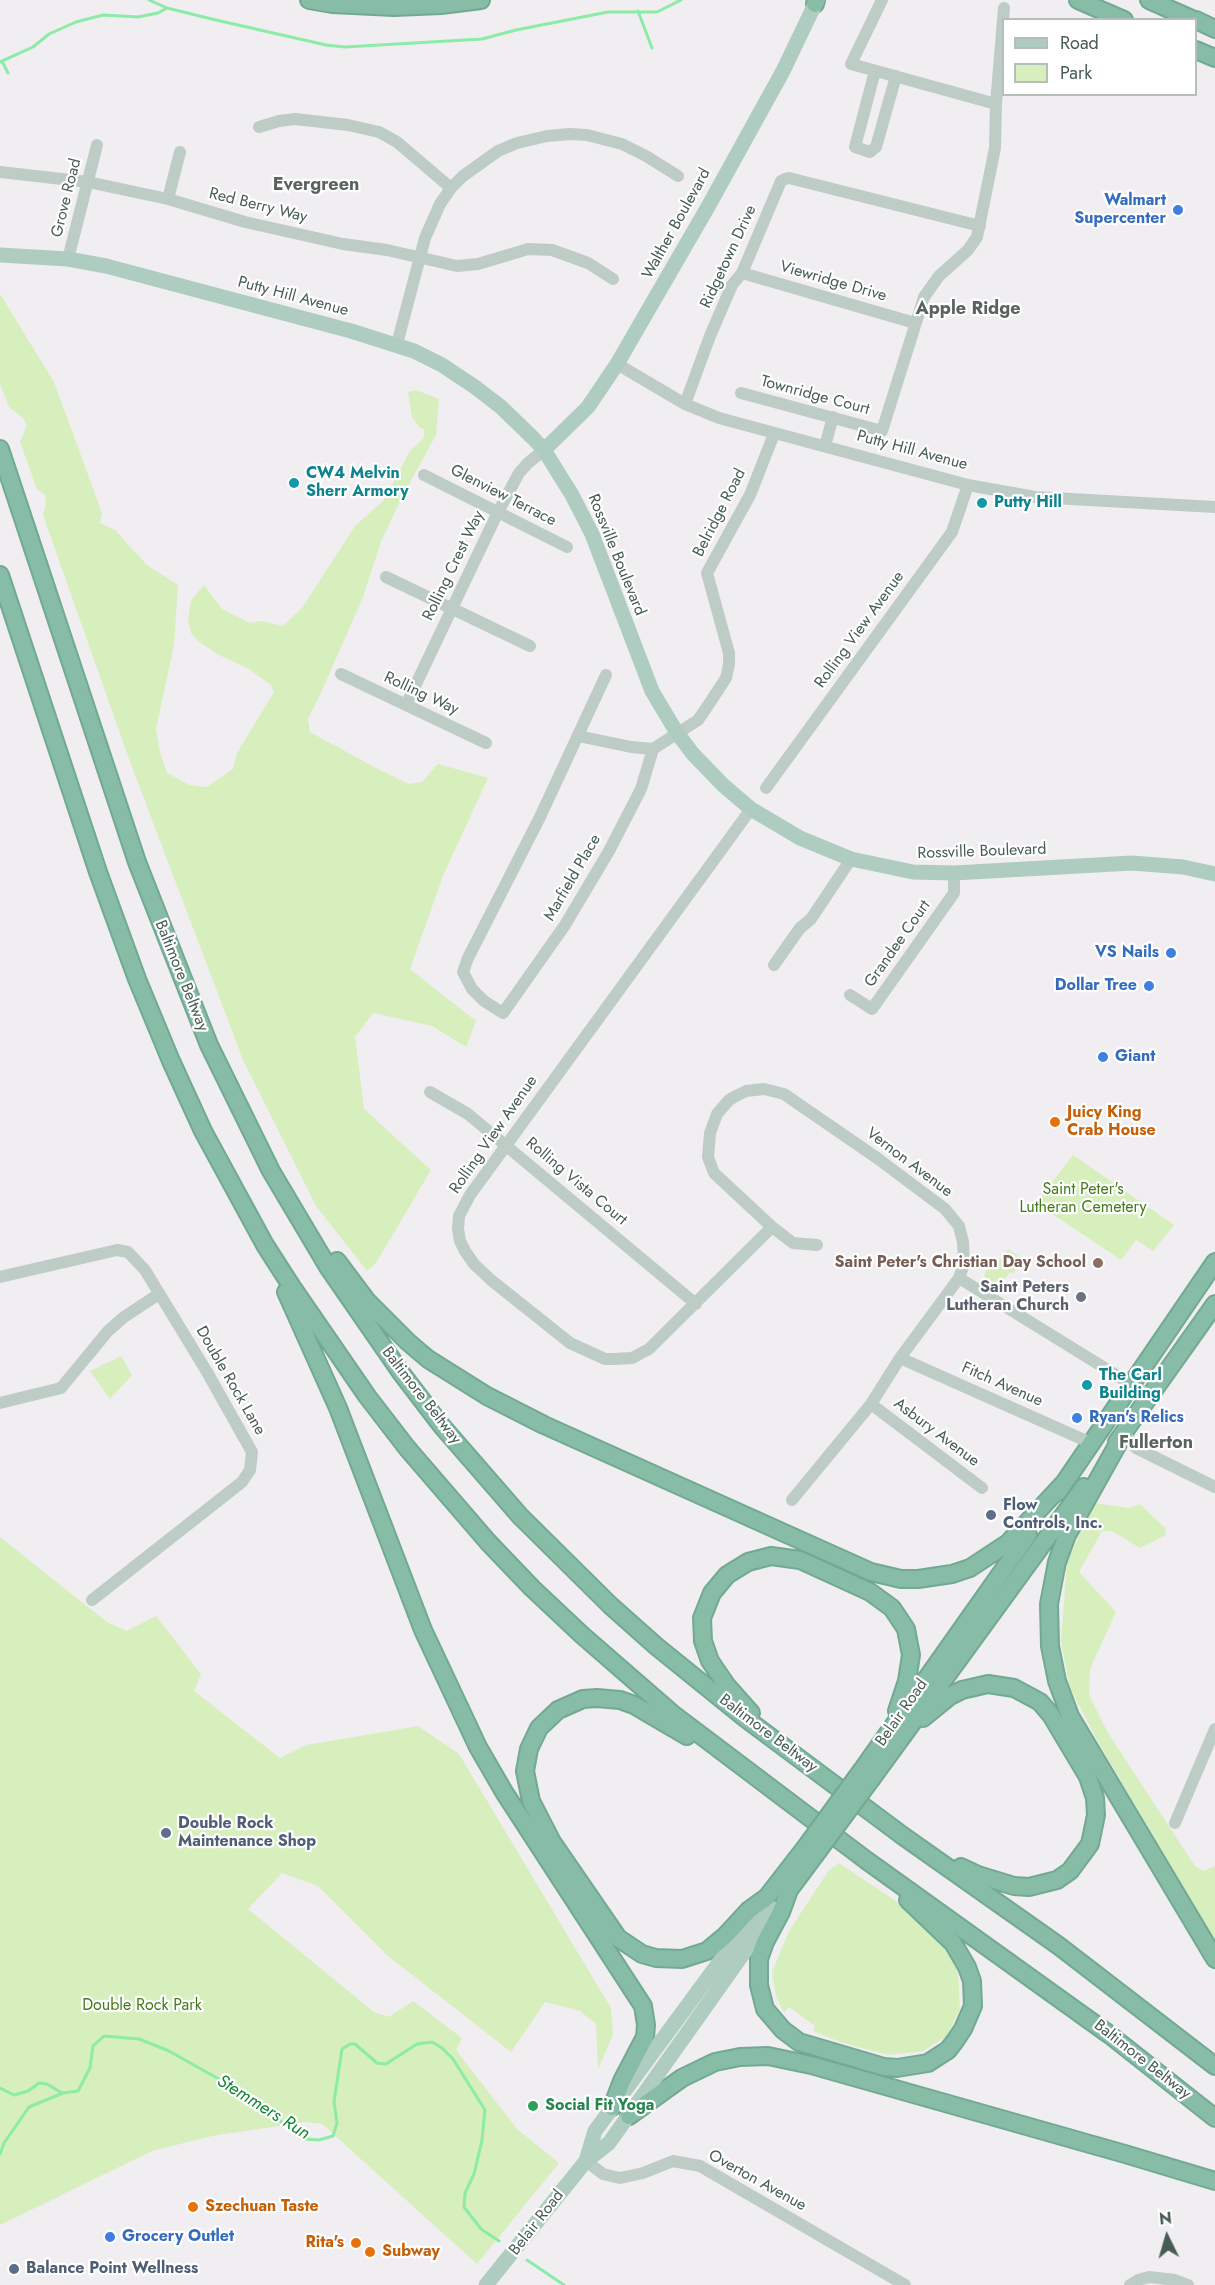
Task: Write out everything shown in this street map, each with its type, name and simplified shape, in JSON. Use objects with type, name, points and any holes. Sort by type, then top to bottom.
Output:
[{"type":"highway","points":[[309,0],[332,4],[394,8],[481,0]]},
{"type":"highway","points":[[1078,0],[1119,18]]},
{"type":"highway","points":[[1149,0],[1190,18]]},
{"type":"highway","points":[[1197,21],[1215,29]]},
{"type":"highway","points":[[1197,50],[1215,58]]},
{"type":"highway","name":"Baltimore Beltway","points":[[0,449],[137,862],[209,1046],[261,1152],[303,1225],[365,1322],[441,1425],[520,1516],[611,1606],[656,1646],[903,1836],[1059,1946],[1215,2066]]},
{"type":"highway","name":"Baltimore Beltway","points":[[0,575],[98,872],[137,979],[203,1131],[265,1245],[367,1396],[414,1457],[532,1588],[674,1715],[866,1860],[1101,2028],[1215,2118]]},
{"type":"highway","points":[[209,1046],[276,1168],[310,1221],[367,1301],[387,1323],[428,1359],[487,1396],[544,1425],[850,1564],[901,1579],[952,1575],[980,1562],[1008,1543],[1063,1484]]},
{"type":"highway","points":[[265,1245],[338,1408],[423,1630],[478,1747],[504,1792],[643,2006],[645,2037],[622,2080],[612,2107]]},
{"type":"highway","name":"Belair Road","points":[[897,1732],[1215,1262]]},
{"type":"highway","name":"Belair Road","points":[[767,1897],[813,1847],[897,1732],[1124,1433],[1215,1304]]},
{"type":"highway","points":[[1124,1433],[1067,1535],[1057,1562],[1049,1604],[1050,1646],[1057,1681],[1070,1716],[1215,1959]]},
{"type":"highway","points":[[774,1739],[716,1670],[705,1651],[702,1629],[705,1608],[719,1582],[737,1567],[771,1556],[800,1560],[870,1592],[881,1598],[899,1617],[906,1629],[911,1655],[897,1732]]},
{"type":"highway","points":[[897,1732],[962,1690],[988,1684],[1014,1688],[1040,1702],[1051,1715],[1088,1777],[1095,1798],[1096,1815],[1090,1844],[1070,1871],[1050,1882],[1029,1887],[1014,1886],[978,1875],[903,1836]]},
{"type":"highway","points":[[752,1775],[634,1706],[620,1700],[597,1698],[583,1699],[570,1704],[548,1718],[539,1728],[531,1743],[525,1771],[531,1801],[552,1842],[618,1938],[642,1954],[669,1960],[695,1956],[707,1951],[725,1936],[749,1910],[767,1897]]},
{"type":"highway","name":"Belair Road","points":[[789,1890],[813,1847]]},
{"type":"highway","points":[[789,1890],[759,1959],[761,1997],[765,2009],[773,2020],[799,2042],[819,2049],[890,2067],[908,2068],[928,2063],[948,2050],[963,2029],[973,2006],[972,1981],[953,1943],[866,1860]]},
{"type":"highway","points":[[629,2116],[676,2082],[714,2062],[740,2057],[768,2056],[811,2065],[1215,2181]]},
{"type":"main road","name":"Walther Boulevard","points":[[544,450],[588,407],[617,364],[783,71],[816,1]]},
{"type":"main road","name":"Putty Hill Avenue","points":[[0,255],[68,260],[106,266],[397,344],[442,365],[476,387],[501,407],[544,450]]},
{"type":"main road","name":"Rossville Boulevard","points":[[544,450],[572,495],[592,534],[652,691],[677,733],[706,769],[751,809],[800,838],[851,859],[913,872],[954,873],[1132,863],[1183,867],[1215,874]]},
{"type":"main road","name":"Belair Road","points":[[486,2285],[586,2161],[609,2143],[789,1890]]},
{"type":"main road","name":"Belair Road","points":[[586,2161],[595,2131],[767,1897]]},
{"type":"street","points":[[882,0],[851,64],[996,104]]},
{"type":"street","points":[[1003,18],[1004,8]]},
{"type":"street","points":[[915,323],[930,288],[975,243],[995,148],[1002,32]]},
{"type":"street","points":[[875,71],[855,147],[870,152],[876,147],[896,76]]},
{"type":"street","points":[[259,128],[279,121],[295,119],[348,125],[379,132],[397,142],[451,188]]},
{"type":"street","points":[[397,344],[433,217],[451,188],[472,169],[504,148],[529,139],[561,134],[587,135],[622,144],[678,176]]},
{"type":"street","name":"Grove Road","points":[[68,260],[97,145]]},
{"type":"street","points":[[168,199],[180,152]]},
{"type":"street","name":"Red Berry Way","points":[[0,172],[88,182],[168,199],[245,222],[329,241],[465,266],[520,251],[552,250],[588,263],[613,279]]},
{"type":"street","name":"Ridgetown Drive","points":[[686,404],[732,285],[742,273],[781,181],[784,179],[789,178],[980,226]]},
{"type":"street","name":"Viewridge Drive","points":[[742,273],[915,323]]},
{"type":"street","name":"Townridge Court","points":[[741,393],[882,430],[915,323]]},
{"type":"street","name":"Putty Hill Avenue","points":[[617,364],[686,404],[719,418],[968,485],[1035,497],[1215,507]]},
{"type":"street","points":[[825,446],[833,417]]},
{"type":"street","name":"Belridge Road","points":[[653,749],[698,720],[726,678],[729,653],[707,573],[750,495],[774,434]]},
{"type":"street","name":"Rolling Crest Way","points":[[406,705],[498,512],[519,473],[544,450]]},
{"type":"street","name":"Glenview Terrace","points":[[424,475],[567,547]]},
{"type":"street","name":"Rolling View Avenue","points":[[766,788],[952,532],[968,485]]},
{"type":"street","points":[[386,577],[530,646]]},
{"type":"street","name":"Rolling Way","points":[[341,674],[486,743]]},
{"type":"street","points":[[606,675],[578,736],[653,749]]},
{"type":"street","name":"Marfield Place","points":[[578,736],[463,972],[472,989],[484,1001],[503,1013],[565,925],[609,851],[641,789],[653,749]]},
{"type":"street","name":"Rolling View Avenue","points":[[751,809],[470,1195],[459,1216],[459,1235],[461,1246],[474,1264],[570,1344],[605,1359],[623,1359],[640,1355],[649,1349],[772,1227]]},
{"type":"street","points":[[774,965],[800,928],[811,919],[851,859]]},
{"type":"street","name":"Grandee Court","points":[[850,995],[872,1010],[954,893],[954,873]]},
{"type":"street","name":"Vernon Avenue","points":[[792,1500],[871,1404],[900,1358],[959,1278],[964,1264],[963,1242],[959,1226],[945,1209],[877,1158],[784,1094],[765,1089],[746,1091],[729,1100],[717,1114],[710,1133],[708,1157],[711,1168],[719,1179],[793,1243],[817,1245]]},
{"type":"street","name":"Rolling Vista Court","points":[[430,1092],[468,1114],[696,1304]]},
{"type":"street","name":"Double Rock Lane","points":[[0,1277],[120,1250],[128,1252],[145,1270],[248,1443],[252,1455],[252,1465],[242,1482],[92,1600]]},
{"type":"street","points":[[959,1278],[1150,1396]]},
{"type":"street","points":[[0,1403],[61,1388],[108,1331],[124,1317],[159,1294]]},
{"type":"street","name":"Fitch Avenue","points":[[900,1358],[1091,1443]]},
{"type":"street","name":"Asbury Avenue","points":[[871,1404],[982,1488]]},
{"type":"street","points":[[1124,1433],[1136,1448],[1215,1487]]},
{"type":"street","points":[[1175,1824],[1215,1729]]},
{"type":"street","name":"Overton Avenue","points":[[586,2161],[603,2174],[620,2178],[643,2174],[673,2161],[699,2166],[905,2285]]},
{"type":"street","points":[[1130,2285],[1137,2280],[1149,2277],[1175,2280],[1188,2285]]},
{"type":"green space","points":[[0,294],[54,382],[102,513],[100,523],[115,530],[147,565],[178,585],[174,645],[156,729],[167,773],[190,785],[207,787],[233,769],[237,753],[274,692],[271,685],[249,669],[217,654],[198,641],[191,633],[188,620],[191,600],[204,585],[222,609],[250,623],[262,621],[283,626],[302,608],[355,526],[384,500],[410,451],[424,438],[424,429],[419,427],[412,417],[408,392],[416,390],[439,399],[436,435],[401,499],[381,542],[363,597],[308,719],[310,732],[409,784],[422,782],[438,764],[488,778],[443,876],[410,969],[476,1021],[466,1047],[432,1026],[373,1013],[355,1037],[364,1109],[431,1170],[376,1263],[367,1271],[316,1206],[243,1060],[129,759],[43,515],[46,504],[45,495],[37,489],[20,442],[27,425],[23,418],[9,407],[0,384]]},
{"type":"green space","name":"Saint Peter's Lutheran Cemetery","points":[[1073,1155],[1174,1225],[1153,1251],[1136,1240],[1121,1260],[1036,1203]]},
{"type":"green space","points":[[1008,1249],[1023,1259],[1013,1274],[1010,1272],[998,1287],[984,1278],[985,1273],[987,1268],[996,1265]]},
{"type":"green space","points":[[121,1356],[132,1375],[110,1399],[90,1371]]},
{"type":"green space","points":[[1094,1503],[1129,1508],[1140,1504],[1165,1528],[1166,1535],[1140,1548],[1112,1531],[1102,1531],[1079,1572],[1116,1612],[1090,1669],[1089,1695],[1108,1733],[1195,1866],[1204,1871],[1215,1866],[1215,1940],[1098,1742],[1070,1688],[1061,1642],[1067,1562]]},
{"type":"green space","name":"Double Rock Park","points":[[0,1537],[107,1622],[127,1631],[156,1616],[201,1674],[194,1691],[280,1758],[307,1745],[418,1726],[459,1754],[611,2008],[613,2035],[598,2069],[596,2024],[580,2011],[545,2002],[511,2052],[388,1956],[318,1886],[282,1873],[248,1909],[374,2012],[389,2017],[413,2001],[462,2038],[456,2050],[517,2129],[559,2163],[477,2264],[322,2124],[305,2122],[212,2136],[152,2151],[0,2225]]},
{"type":"green space","points":[[839,1863],[905,1907],[944,1948],[958,1972],[960,2009],[947,2036],[923,2051],[889,2055],[843,2043],[813,2031],[815,2026],[789,2007],[784,2013],[776,1996],[772,1972],[789,1931],[829,1870]]},
{"type":"waterway","points":[[149,0],[167,8],[216,20],[326,45],[345,47],[482,39],[608,12],[657,12],[681,0]]},
{"type":"waterway","points":[[0,62],[33,47],[49,34],[76,22],[103,15],[138,17],[158,13],[167,8]]},
{"type":"waterway","points":[[638,11],[652,48]]},
{"type":"waterway","points":[[2,61],[8,73]]},
{"type":"waterway","name":"Stemmers Run","points":[[0,2154],[4,2143],[29,2107],[63,2093],[78,2091],[90,2068],[93,2046],[104,2036],[139,2039],[169,2051],[224,2082],[306,2139],[319,2140],[333,2136],[337,2123],[334,2102],[342,2049],[355,2044],[377,2063],[386,2064],[417,2044],[432,2042],[453,2059],[485,2110],[482,2140],[474,2174],[465,2193],[464,2207],[481,2229],[499,2241]]},
{"type":"waterway","name":"Stemmers Run","points":[[0,2088],[14,2095],[28,2091],[39,2083],[47,2084],[62,2093]]},
{"type":"waterway","name":"Stemmers Run","points":[[527,2260],[564,2285]]},
{"type":"place","name":"Walmart Supercenter","points":[[1178,210]]},
{"type":"place","name":"CW4 Melvin Sherr Armory","points":[[294,483]]},
{"type":"place","name":"Putty Hill","points":[[982,503]]},
{"type":"place","name":"VS Nails","points":[[1171,953]]},
{"type":"place","name":"Dollar Tree","points":[[1149,986]]},
{"type":"place","name":"Giant","points":[[1103,1057]]},
{"type":"place","name":"Juicy King Crab House","points":[[1055,1122]]},
{"type":"place","name":"Saint Peter's Christian Day School","points":[[1098,1263]]},
{"type":"place","name":"Saint Peters Lutheran Church","points":[[1081,1297]]},
{"type":"place","name":"The Carl Building","points":[[1087,1385]]},
{"type":"place","name":"Ryan's Relics","points":[[1077,1418]]},
{"type":"place","name":"Flow Controls, Inc.","points":[[991,1515]]},
{"type":"place","name":"Double Rock Maintenance Shop","points":[[166,1833]]},
{"type":"place","name":"Social Fit Yoga","points":[[533,2106]]},
{"type":"place","name":"Szechuan Taste","points":[[193,2207]]},
{"type":"place","name":"Grocery Outlet","points":[[110,2237]]},
{"type":"place","name":"Rita's","points":[[356,2243]]},
{"type":"place","name":"Subway","points":[[370,2252]]},
{"type":"place","name":"Balance Point Wellness","points":[[14,2269]]},
{"type":"district","name":"Evergreen","points":[[316,186]]},
{"type":"district","name":"Apple Ridge","points":[[968,310]]},
{"type":"district","name":"Fullerton","points":[[1156,1444]]}]
